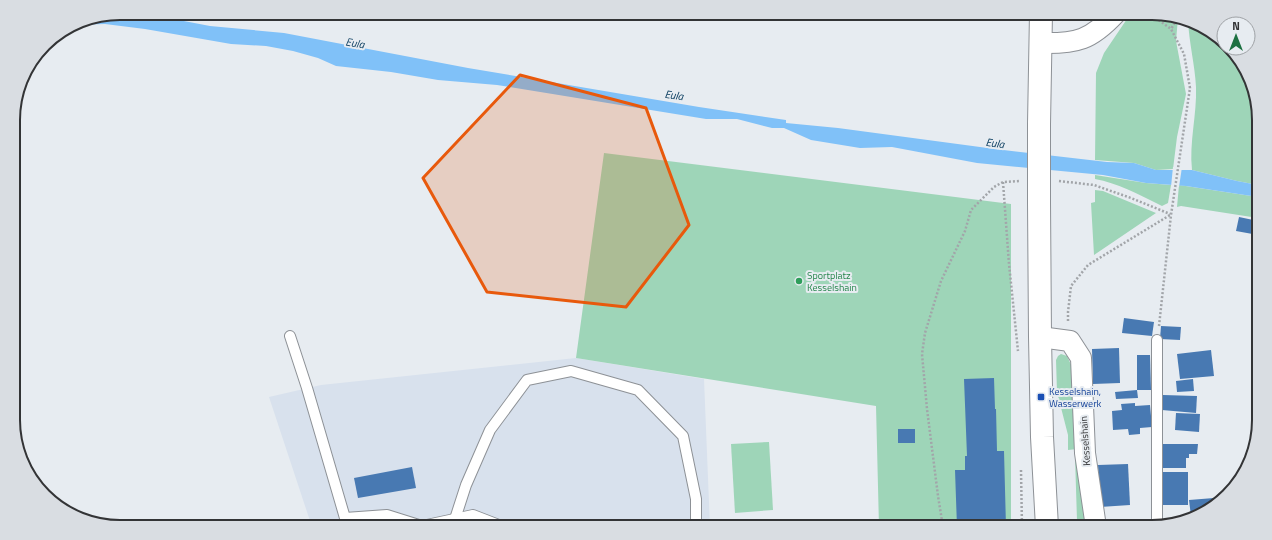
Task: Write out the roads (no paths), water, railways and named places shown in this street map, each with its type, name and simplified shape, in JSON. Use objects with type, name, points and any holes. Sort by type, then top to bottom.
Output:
[{"type":"main road","points":[[1041,20],[1039,124],[1040,337],[1047,520]]},
{"type":"street","points":[[1040,43],[1061,44],[1083,39],[1104,26],[1110,20]]},
{"type":"street","name":"Kesselshain","points":[[1040,337],[1070,341],[1081,358],[1085,453],[1095,520]]},
{"type":"lane","points":[[290,336],[307,388],[345,520]]},
{"type":"lane","points":[[1157,340],[1157,520]]},
{"type":"lane","points":[[455,519],[466,485],[490,430],[527,380],[571,371],[638,390],[683,436],[696,499],[696,520]]},
{"type":"lane","points":[[450,520],[473,515],[486,520]]},
{"type":"lane","points":[[360,520],[387,516],[401,520]]},
{"type":"water","points":[[113,20],[179,20],[210,26],[284,33],[468,68],[699,107],[786,120],[786,123],[838,128],[1107,162],[1134,163],[1156,170],[1192,170],[1252,184],[1252,196],[1186,186],[1146,183],[1103,175],[977,163],[892,147],[860,148],[811,140],[784,128],[772,128],[737,119],[706,119],[497,85],[438,80],[391,72],[336,66],[318,58],[266,46],[231,44],[145,29],[105,24],[90,24]]},
{"type":"place","name":"Sportplatz Kesselshain","points":[[799,281]]},
{"type":"place","name":"Kesselshain, Wasserwerk","points":[[1041,397]]},
{"type":"water label","name":"Eula","points":[[355,43]]},
{"type":"water label","name":"Eula","points":[[674,95]]},
{"type":"water label","name":"Eula","points":[[995,143]]}]
